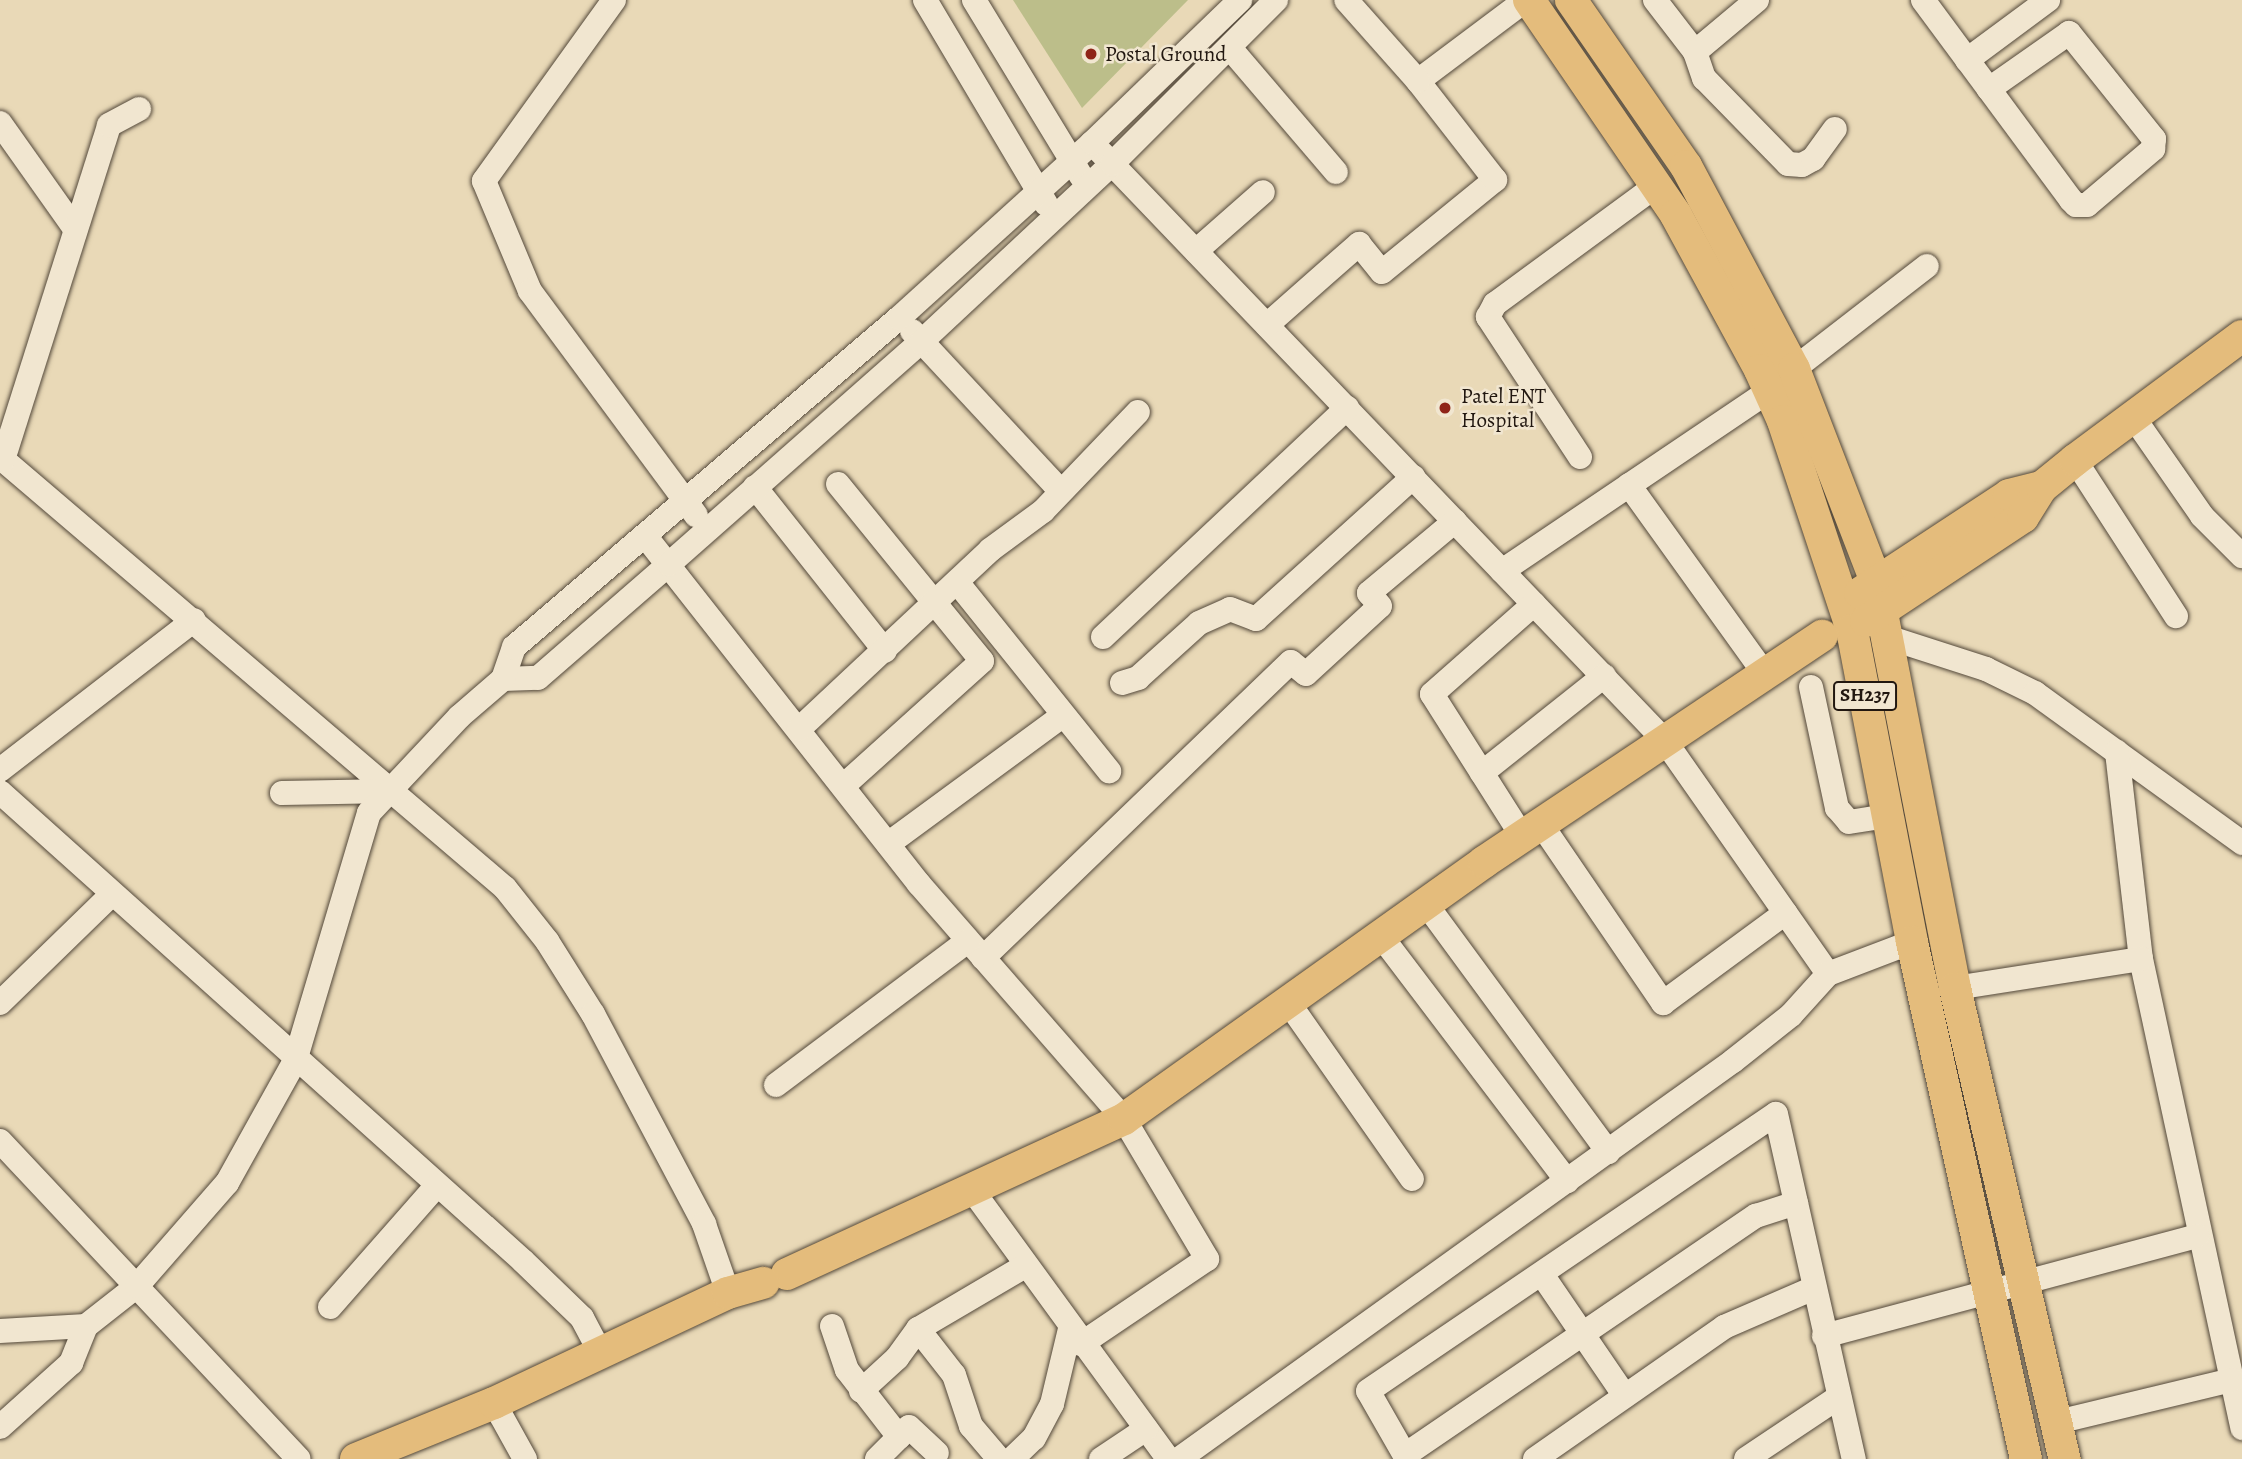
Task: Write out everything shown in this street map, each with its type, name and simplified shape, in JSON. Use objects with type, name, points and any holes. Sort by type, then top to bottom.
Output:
[{"type":"main road","name":"SH237","points":[[1527,0],[1657,185],[1770,390],[1839,623],[1888,816],[1912,942],[1993,1293],[2026,1459]]},
{"type":"main road","name":"SH237","points":[[1571,0],[1686,166],[1794,369],[1884,610],[1955,988],[2065,1459]]},
{"type":"main road","points":[[356,1459],[494,1403],[599,1350],[728,1293],[775,1278],[1124,1119],[1532,830],[1839,623],[1884,610],[2009,495],[2042,487],[2242,336]]},
{"type":"street","points":[[614,0],[484,181],[530,291],[708,529]]},
{"type":"street","points":[[925,0],[1054,216]]},
{"type":"street","points":[[974,0],[1088,186]]},
{"type":"street","points":[[0,1427],[71,1363],[86,1326],[137,1286],[227,1183],[295,1060],[369,813],[459,717],[500,682],[514,647],[686,503],[899,318],[1072,162],[1240,0]]},
{"type":"street","points":[[500,682],[538,678],[669,564],[921,342],[1112,164],[1276,0]]},
{"type":"street","points":[[1267,325],[1359,244],[1382,271],[1495,180],[1418,81],[1346,0]]},
{"type":"street","points":[[1418,81],[1527,0]]},
{"type":"street","points":[[1655,0],[1695,52],[1704,78],[1788,164],[1802,165],[1813,159],[1835,129]]},
{"type":"street","points":[[1695,52],[1757,0]]},
{"type":"street","points":[[1923,0],[1967,60],[2076,205],[2087,205],[2153,149],[2154,139],[2069,33],[1989,89]]},
{"type":"street","points":[[1967,60],[2048,0]]},
{"type":"street","points":[[1230,48],[1336,172]]},
{"type":"street","points":[[139,109],[108,125],[4,466],[194,620],[505,888],[547,941],[593,1014],[704,1224],[728,1293]]},
{"type":"street","points":[[0,122],[75,229]]},
{"type":"street","points":[[1092,143],[1665,741],[1828,974]]},
{"type":"street","points":[[1580,457],[1488,317],[1495,304],[1657,185]]},
{"type":"street","points":[[1196,251],[1263,192]]},
{"type":"street","points":[[1794,369],[1927,266]]},
{"type":"street","points":[[899,318],[1060,489]]},
{"type":"street","points":[[1502,571],[1770,390]]},
{"type":"street","points":[[1103,637],[1346,408]]},
{"type":"street","points":[[799,729],[990,550],[1043,511],[1060,489],[1138,412]]},
{"type":"street","points":[[2134,418],[2202,516],[2242,556]]},
{"type":"street","points":[[2075,460],[2176,616]]},
{"type":"street","points":[[1122,683],[1138,678],[1209,618],[1230,609],[1256,619],[1413,477]]},
{"type":"street","points":[[838,484],[982,661],[843,786]]},
{"type":"street","points":[[1629,485],[1765,674]]},
{"type":"street","points":[[755,487],[885,651]]},
{"type":"street","points":[[776,1085],[975,949],[1292,662],[1306,674],[1380,606],[1369,593],[1455,521]]},
{"type":"street","points":[[646,537],[888,845],[1124,1119],[1207,1259],[1075,1336],[1052,1404],[1034,1438],[1012,1459]]},
{"type":"street","points":[[957,582],[1062,716],[1109,771]]},
{"type":"street","points":[[1534,604],[1432,694],[1482,773],[1532,830],[1663,1003],[1785,913]]},
{"type":"street","points":[[1884,610],[1986,669],[2035,693],[2242,843]]},
{"type":"street","points":[[0,770],[194,620]]},
{"type":"street","points":[[1482,773],[1604,676]]},
{"type":"street","points":[[1811,687],[1837,808],[1853,822],[1888,816]]},
{"type":"street","points":[[888,845],[1062,716]]},
{"type":"street","points":[[2117,752],[2141,959],[2198,1236],[2234,1353],[2232,1380],[2242,1428]]},
{"type":"street","points":[[282,793],[392,791]]},
{"type":"street","points":[[0,792],[582,1318],[599,1350]]},
{"type":"street","points":[[0,1003],[112,894]]},
{"type":"street","points":[[1426,904],[1608,1152]]},
{"type":"street","points":[[1381,936],[1567,1181]]},
{"type":"street","points":[[1179,1459],[1608,1152],[1791,1014],[1828,974],[1912,942]]},
{"type":"street","points":[[1955,988],[2141,959]]},
{"type":"street","points":[[1287,1002],[1412,1179]]},
{"type":"street","points":[[1796,1203],[1756,1216],[1406,1457],[1368,1391],[1543,1276],[1776,1114],[1796,1203],[1824,1336],[1854,1459]]},
{"type":"street","points":[[0,1141],[299,1459]]},
{"type":"street","points":[[330,1307],[437,1185]]},
{"type":"street","points":[[970,1187],[1075,1336],[1168,1459]]},
{"type":"street","points":[[1824,1336],[2023,1285],[2198,1236]]},
{"type":"street","points":[[861,1391],[918,1329],[1025,1266]]},
{"type":"street","points":[[1543,1276],[1625,1396]]},
{"type":"street","points":[[1535,1459],[1724,1326],[1814,1288]]},
{"type":"street","points":[[0,1331],[86,1326]]},
{"type":"street","points":[[832,1326],[847,1370],[899,1437]]},
{"type":"street","points":[[918,1329],[954,1375],[971,1426],[999,1459]]},
{"type":"street","points":[[2057,1422],[2232,1380]]},
{"type":"street","points":[[1746,1459],[1839,1397]]},
{"type":"street","points":[[494,1403],[525,1459]]},
{"type":"street","points":[[877,1459],[909,1427],[937,1453]]},
{"type":"street","points":[[1101,1459],[1146,1429]]},
{"type":"green space","name":"Postal Ground","points":[[1013,0],[1188,0],[1082,108]]},
{"type":"place","name":"Postal Ground","points":[[1091,54]]},
{"type":"place","name":"Patel ENT Hospital","points":[[1445,408]]}]
